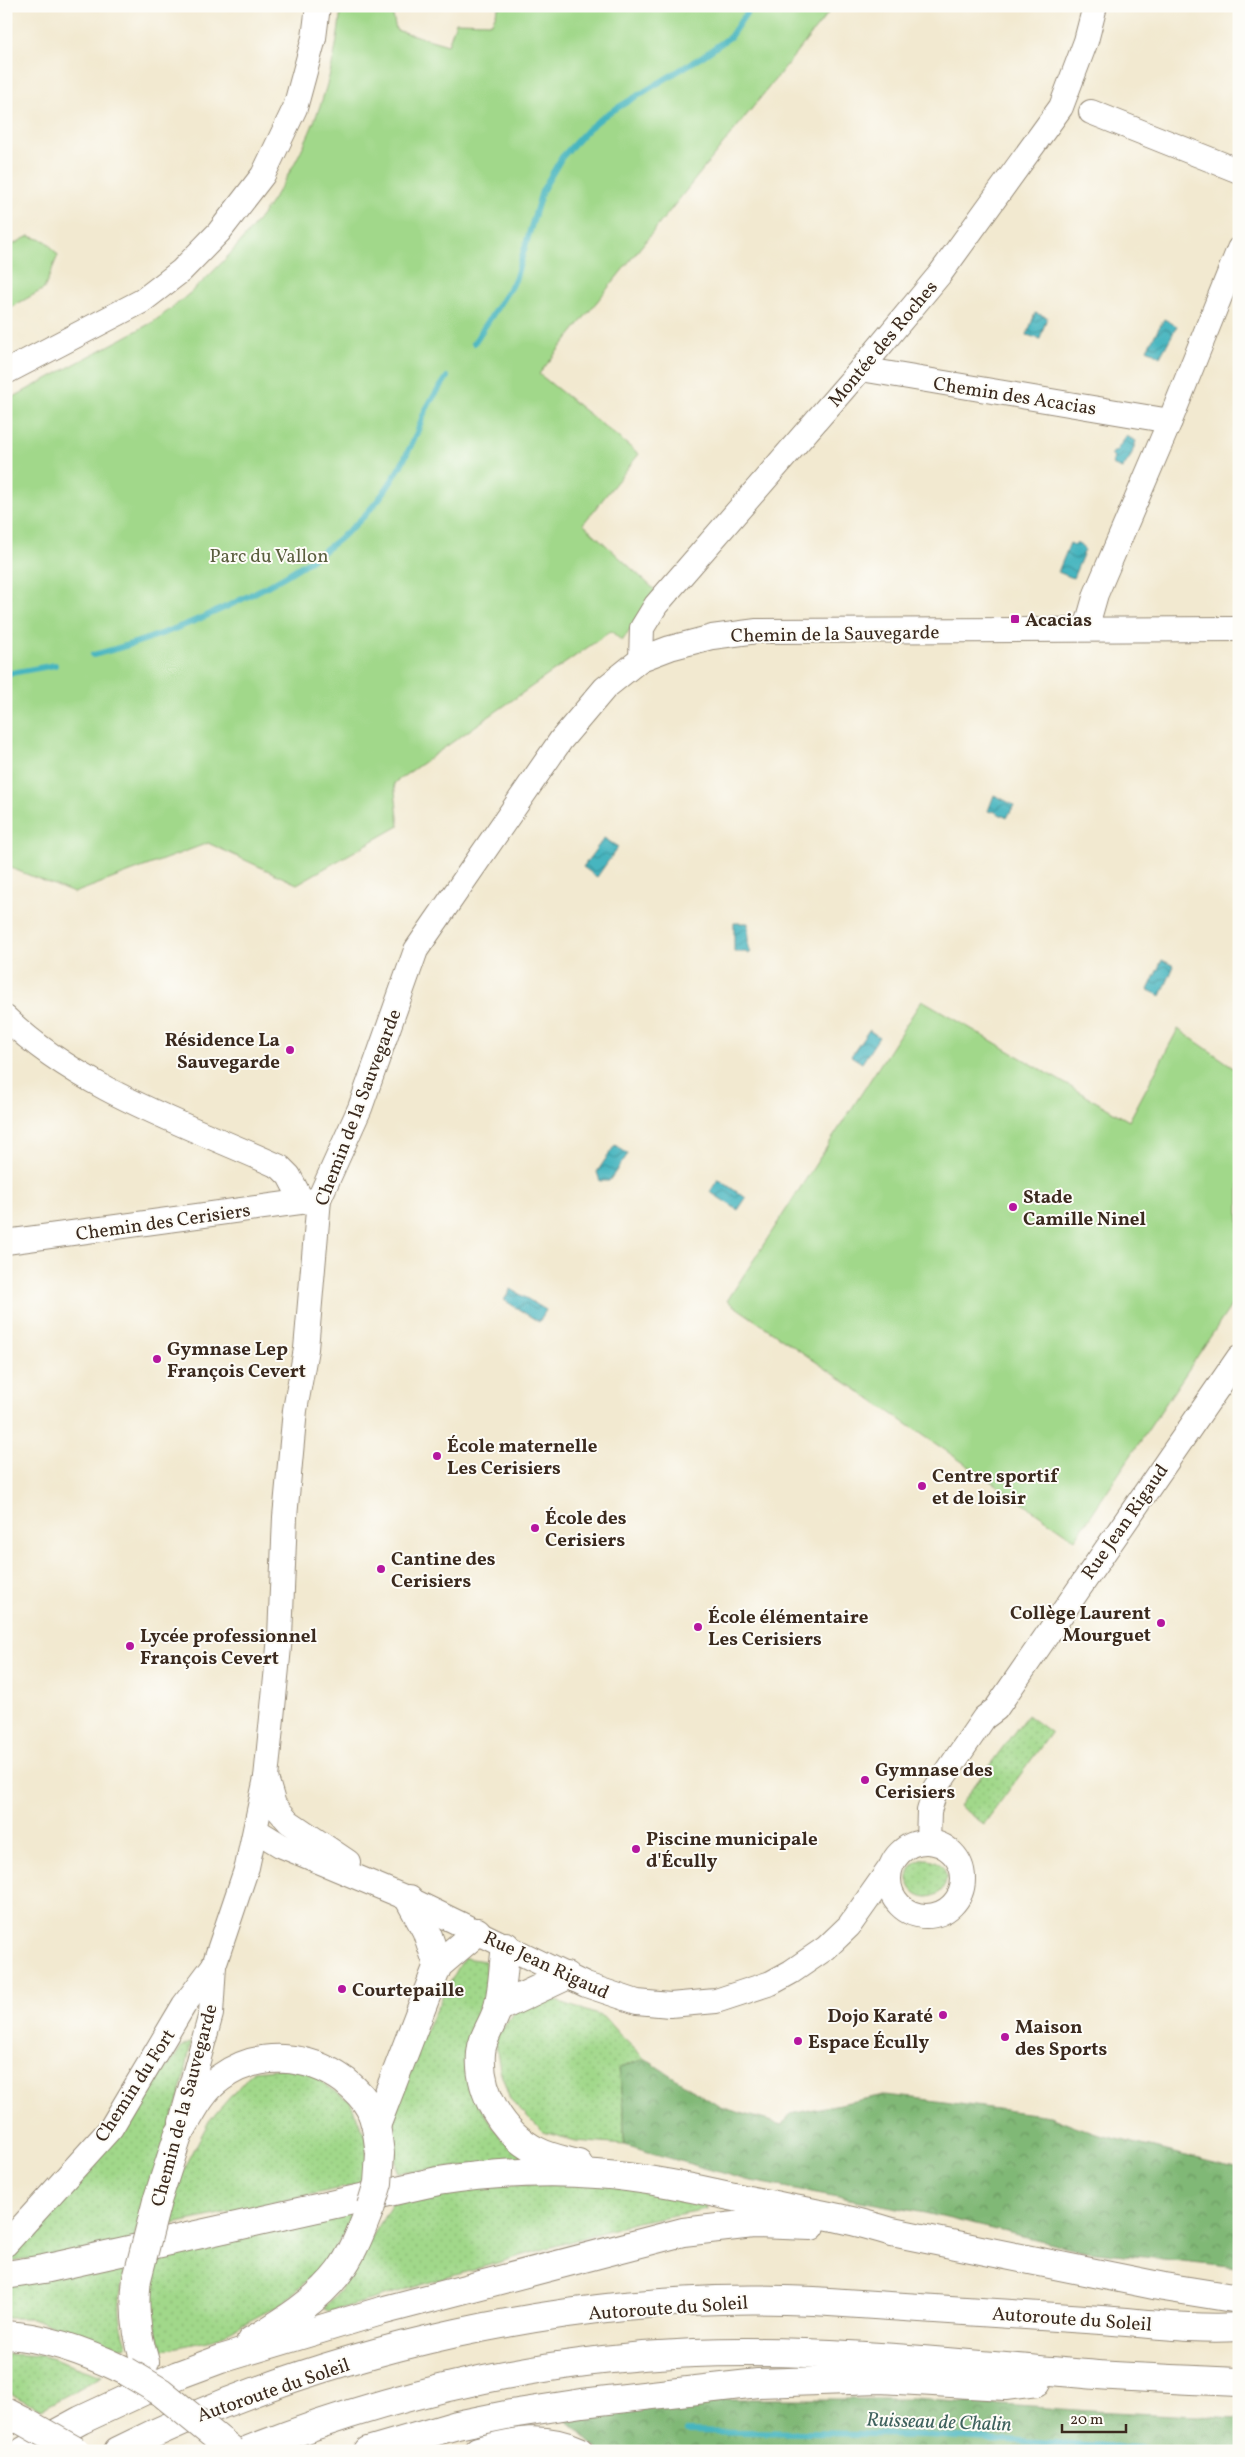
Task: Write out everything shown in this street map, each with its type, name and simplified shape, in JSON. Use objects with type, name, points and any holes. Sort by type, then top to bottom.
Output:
[{"type":"main road","points":[[409,1899],[426,1930],[438,1965]]},
{"type":"main road","points":[[376,2126],[438,1965],[478,1932]]},
{"type":"main road","points":[[506,1946],[498,2008],[484,2036],[481,2052],[482,2082],[498,2114],[517,2137],[538,2152],[556,2159],[662,2182],[853,2220],[892,2232],[1239,2299]]},
{"type":"main road","points":[[498,2008],[566,1976]]},
{"type":"main road","points":[[178,2136],[202,2095],[219,2078],[244,2066],[272,2059],[302,2060],[334,2074],[363,2097],[376,2126],[380,2154],[378,2183],[372,2206],[350,2254],[326,2286],[276,2326],[221,2359]]},
{"type":"main road","name":"Chemin de la Sauvegarde","points":[[178,2136],[157,2201],[137,2279],[135,2322],[137,2338],[136,2366],[161,2392],[234,2451]]},
{"type":"main road","points":[[6,2275],[44,2269],[405,2188],[469,2177],[557,2172],[599,2174],[662,2182]]},
{"type":"main road","points":[[24,2451],[81,2420],[178,2375],[221,2359],[381,2312],[684,2232],[754,2224],[818,2226],[851,2231],[892,2232]]},
{"type":"main road","name":"Autoroute du Soleil","points":[[118,2451],[240,2397],[343,2363],[448,2336],[519,2322],[619,2308],[709,2300],[811,2301],[1239,2327]]},
{"type":"main road","points":[[6,2335],[27,2337],[136,2366]]},
{"type":"main road","points":[[246,2451],[329,2420],[399,2399],[530,2371],[609,2360],[693,2353],[862,2354],[1100,2375],[1239,2382]]},
{"type":"main road","points":[[368,2451],[456,2426],[511,2414],[582,2403],[758,2383],[880,2379],[1005,2386],[1100,2375]]},
{"type":"main road","points":[[15,2416],[76,2451]]},
{"type":"main road","points":[[478,2451],[518,2441],[534,2440],[564,2444],[579,2451]]},
{"type":"street","points":[[6,372],[142,301],[181,271],[219,232],[263,174],[296,108],[314,38],[318,6]]},
{"type":"street","name":"Montée des Roches","points":[[641,659],[642,628],[656,605],[861,370],[940,274],[1061,107],[1086,41],[1094,6]]},
{"type":"street","points":[[1091,112],[1239,171]]},
{"type":"street","points":[[1086,629],[1096,594],[1170,421],[1239,249]]},
{"type":"street","name":"Chemin des Acacias","points":[[861,370],[1170,421]]},
{"type":"street","name":"Chemin de la Sauvegarde","points":[[311,1200],[360,1108],[416,950],[560,740],[605,688],[641,659],[670,648],[712,637],[757,631],[1239,629]]},
{"type":"street","name":"Chemin de la Sauvegarde","points":[[6,1018],[29,1040],[102,1087],[280,1167],[311,1200],[317,1212],[306,1349],[295,1410],[284,1517],[280,1636],[266,1778],[257,1831],[247,1867],[214,1965],[211,2014],[192,2078],[178,2136]]},
{"type":"street","name":"Chemin des Cerisiers","points":[[6,1242],[311,1200]]},
{"type":"street","name":"Rue Jean Rigaud","points":[[928,1842],[929,1811],[939,1782],[984,1718],[996,1709],[1239,1357]]},
{"type":"street","name":"Rue Jean Rigaud","points":[[266,1778],[274,1805],[289,1822],[347,1862],[409,1899]]},
{"type":"street","name":"Rue Jean Rigaud","points":[[257,1831],[280,1845],[409,1899],[566,1976],[608,1994],[637,2002],[670,2005],[716,2001],[771,1983],[826,1948],[849,1926],[890,1868]]},
{"type":"street","points":[[928,1842],[943,1846],[959,1862],[963,1880],[961,1890],[950,1908],[931,1916],[910,1912],[902,1907],[890,1889],[890,1868],[902,1851],[910,1845],[928,1842]]},
{"type":"street","name":"Rue Jean Rigaud","points":[[849,1926],[880,1908],[902,1907]]},
{"type":"street","name":"Chemin du Fort","points":[[6,2244],[111,2128],[184,2006],[214,1965]]},
{"type":"green space","name":"Parc du Vallon","points":[[341,6],[391,6],[396,30],[448,45],[456,22],[492,23],[499,6],[834,6],[539,374],[639,454],[583,524],[656,591],[622,641],[611,631],[394,783],[399,826],[297,884],[208,843],[74,893],[6,866],[6,401],[153,322],[190,293],[225,260],[255,224],[282,185],[305,143],[322,99],[335,53]]},
{"type":"green space","points":[[29,236],[46,241],[58,255],[44,289],[6,310],[6,248]]},
{"type":"green space","name":"Stade Camille Ninel","points":[[922,1000],[1129,1121],[1178,1029],[1239,1071],[1239,1294],[1075,1539],[727,1301]]},
{"type":"green space","points":[[1027,1715],[1051,1733],[984,1824],[959,1806]]},
{"type":"green space","points":[[927,1859],[934,1860],[940,1865],[945,1871],[945,1885],[940,1891],[934,1896],[927,1897],[920,1896],[914,1891],[909,1885],[908,1878],[909,1871],[914,1865],[920,1860]]},
{"type":"green space","points":[[464,1958],[485,1961],[490,1987],[471,2033],[472,2095],[502,2139],[526,2156],[520,2162],[397,2172],[393,2134],[395,2114],[401,2092],[419,2044]]},
{"type":"green space","points":[[547,1998],[604,2017],[645,2059],[619,2068],[624,2108],[624,2145],[576,2141],[543,2132],[510,2099],[500,2070],[495,2039],[518,2008]]},
{"type":"green space","points":[[191,2042],[183,2084],[133,2241],[6,2263],[163,2073],[182,2047]]},
{"type":"green space","points":[[645,2059],[720,2107],[783,2125],[790,2114],[884,2095],[1050,2116],[1093,2133],[1239,2169],[1239,2267],[1086,2251],[925,2213],[746,2180],[624,2145],[624,2108],[619,2068]]},
{"type":"green space","points":[[299,2067],[350,2101],[367,2140],[366,2183],[168,2225],[177,2183],[209,2121],[253,2071]]},
{"type":"green space","points":[[612,2183],[705,2200],[707,2209],[637,2222],[329,2312],[324,2308],[340,2290],[392,2204],[475,2186]]},
{"type":"green space","points":[[359,2210],[326,2262],[283,2303],[213,2340],[163,2350],[147,2302],[156,2254]]},
{"type":"green space","points":[[129,2256],[120,2301],[121,2322],[128,2346],[116,2348],[31,2318],[6,2318],[6,2285]]},
{"type":"green space","points":[[6,2354],[44,2356],[102,2376],[41,2409],[6,2392]]},
{"type":"green space","points":[[721,2399],[913,2399],[1091,2411],[1239,2418],[1239,2451],[599,2451],[566,2419]]},
{"type":"water","points":[[1035,313],[1047,317],[1040,339],[1027,335]]},
{"type":"water","points":[[1164,319],[1177,326],[1160,357],[1147,349]]},
{"type":"water","points":[[1126,436],[1136,441],[1131,456],[1122,469],[1112,465],[1114,457],[1111,454],[1117,450]]},
{"type":"water","points":[[1077,542],[1085,550],[1073,578],[1058,572],[1070,543],[1074,545]]},
{"type":"water","points":[[994,795],[1014,805],[1007,818],[993,811],[988,811]]},
{"type":"water","points":[[604,838],[618,847],[597,877],[583,867]]},
{"type":"water","points":[[734,923],[748,923],[748,948],[751,952],[749,954],[734,952]]},
{"type":"water","points":[[1162,960],[1174,966],[1161,996],[1148,990]]},
{"type":"water","points":[[869,1030],[879,1037],[862,1063],[851,1056]]},
{"type":"water","points":[[615,1145],[628,1154],[609,1181],[600,1181],[597,1172]]},
{"type":"water","points":[[718,1179],[746,1198],[738,1210],[710,1192]]},
{"type":"water","points":[[511,1289],[546,1310],[539,1322],[504,1300]]},
{"type":"waterway","points":[[474,343],[515,280],[542,191],[562,157],[588,129],[604,116],[703,56],[730,37],[751,6]]},
{"type":"waterway","points":[[93,655],[165,632],[244,598],[318,555],[349,531],[374,505],[392,481],[411,446],[426,410],[447,377]]},
{"type":"waterway","points":[[6,674],[55,665]]},
{"type":"waterway","name":"Ruisseau de Chalin","points":[[687,2431],[925,2435],[1190,2451]]},
{"type":"place","name":"Acacias","points":[[1015,619]]},
{"type":"place","name":"Résidence La Sauvegarde","points":[[290,1050]]},
{"type":"place","name":"Stade Camille Ninel","points":[[1013,1207]]},
{"type":"place","name":"Gymnase Lep François Cevert","points":[[157,1359]]},
{"type":"place","name":"École maternelle Les Cerisiers","points":[[437,1456]]},
{"type":"place","name":"Centre sportif et de loisir","points":[[922,1486]]},
{"type":"place","name":"École des Cerisiers","points":[[535,1528]]},
{"type":"place","name":"Cantine des Cerisiers","points":[[381,1569]]},
{"type":"place","name":"Collège Laurent Mourguet","points":[[1161,1623]]},
{"type":"place","name":"École élémentaire Les Cerisiers","points":[[698,1627]]},
{"type":"place","name":"Lycée professionnel François Cevert","points":[[130,1646]]},
{"type":"place","name":"Gymnase des Cerisiers","points":[[865,1780]]},
{"type":"place","name":"Piscine municipale d'Écully","points":[[636,1849]]},
{"type":"place","name":"Courtepaille","points":[[342,1989]]},
{"type":"place","name":"Dojo Karaté","points":[[943,2015]]},
{"type":"place","name":"Maison des Sports","points":[[1005,2037]]},
{"type":"place","name":"Espace Écully","points":[[798,2041]]}]
